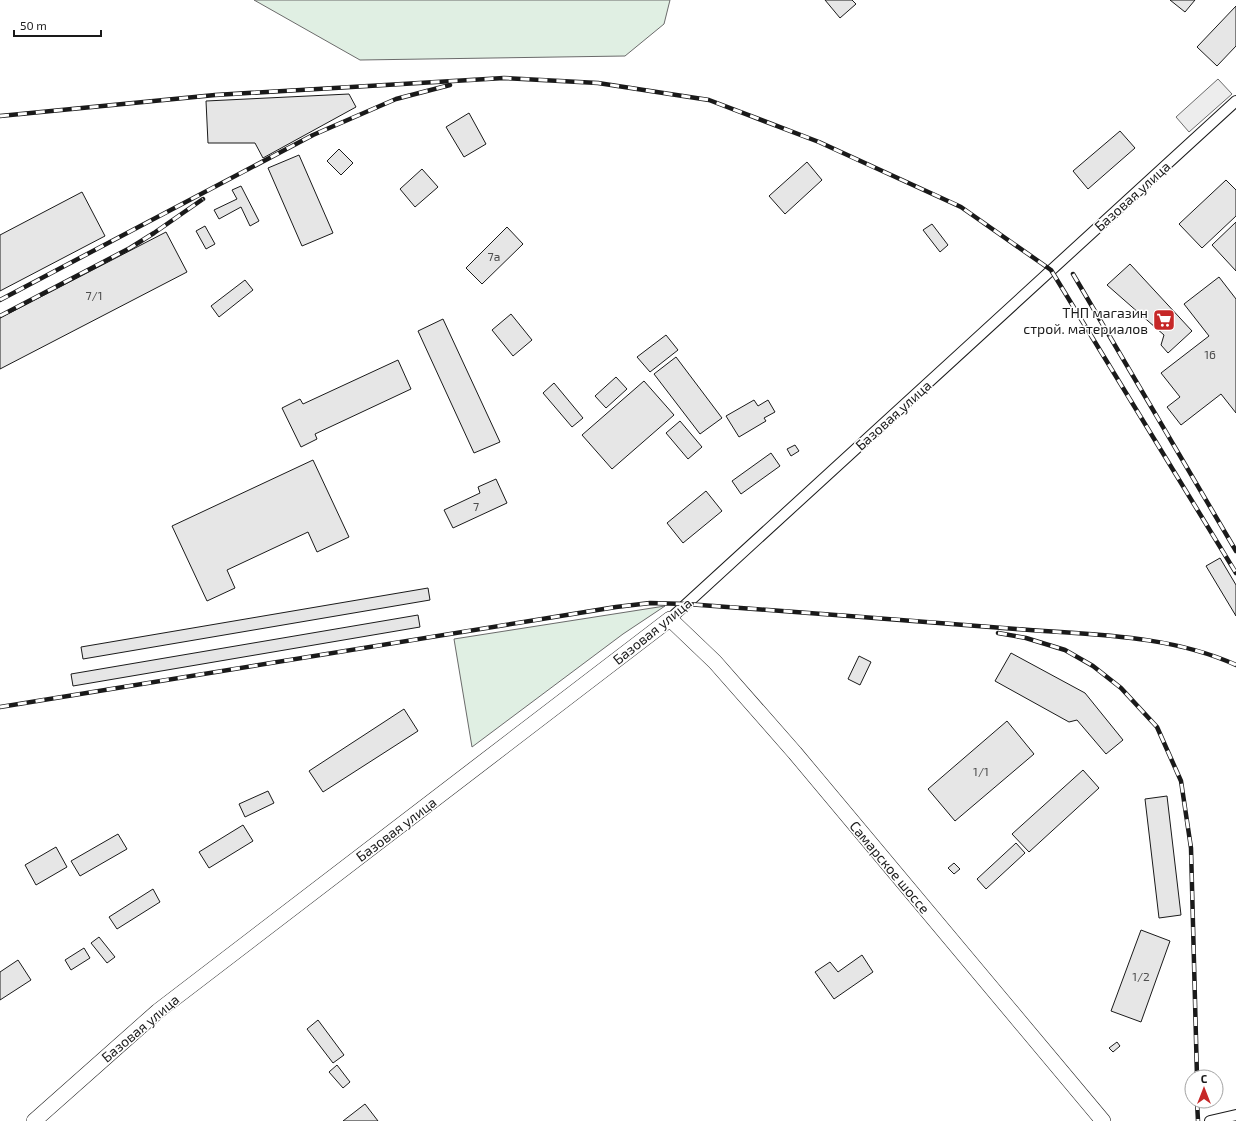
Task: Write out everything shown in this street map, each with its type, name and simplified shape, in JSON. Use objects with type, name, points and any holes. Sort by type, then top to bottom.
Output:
[{"type":"street","name":"Базовая улица","points":[[34,1121],[158,1011],[670,619],[1236,101]]},
{"type":"street","name":"Самарское шоссе","points":[[670,619],[715,662],[795,753],[1103,1121]]},
{"type":"street","points":[[1210,1121],[1236,1115]]},
{"type":"green space","points":[[254,0],[670,0],[664,24],[625,56],[360,60]]},
{"type":"green space","points":[[665,606],[623,634],[472,747],[454,639]]},
{"type":"shaded area","points":[[1218,79],[1232,94],[1189,132],[1176,117]]},
{"type":"building","points":[[825,0],[852,0],[856,4],[840,18]]},
{"type":"building","points":[[1170,0],[1195,0],[1185,12]]},
{"type":"building","points":[[1236,6],[1236,46],[1217,66],[1197,47]]},
{"type":"building","points":[[349,94],[356,107],[263,158],[255,143],[208,143],[206,101]]},
{"type":"building","points":[[469,113],[486,144],[464,157],[446,127]]},
{"type":"building","points":[[1120,131],[1135,148],[1088,189],[1073,171]]},
{"type":"building","points":[[339,149],[353,163],[341,175],[327,161]]},
{"type":"building","points":[[299,155],[333,233],[302,246],[268,168]]},
{"type":"building","points":[[807,162],[822,180],[785,214],[769,196]]},
{"type":"building","points":[[422,169],[438,187],[415,207],[400,189]]},
{"type":"building","points":[[1226,180],[1236,190],[1236,216],[1202,248],[1179,224]]},
{"type":"building","points":[[241,186],[259,221],[250,226],[241,207],[219,219],[214,210],[237,199],[232,190]]},
{"type":"building","points":[[82,192],[105,236],[0,291],[0,235]]},
{"type":"building","points":[[1236,222],[1236,271],[1212,245]]},
{"type":"building","points":[[932,224],[948,245],[940,252],[923,230]]},
{"type":"building","points":[[205,226],[215,244],[206,249],[196,231]]},
{"type":"building","points":[[507,227],[523,244],[482,284],[466,268]]},
{"type":"building","points":[[166,232],[187,272],[0,369],[0,318]]},
{"type":"building","points":[[1130,264],[1192,331],[1168,353],[1161,345],[1164,335],[1107,285]]},
{"type":"building","points":[[1219,277],[1236,299],[1236,413],[1221,394],[1181,425],[1167,407],[1180,397],[1161,373],[1209,336],[1184,304]]},
{"type":"building","points":[[245,280],[253,290],[219,317],[211,306]]},
{"type":"building","points":[[511,314],[532,340],[513,356],[492,330]]},
{"type":"building","points":[[443,319],[500,442],[474,453],[418,331]]},
{"type":"building","points":[[666,335],[678,350],[650,372],[637,357]]},
{"type":"building","points":[[676,357],[722,418],[700,434],[654,374]]},
{"type":"building","points":[[398,360],[411,389],[315,434],[317,439],[301,447],[282,408],[300,399],[303,404]]},
{"type":"building","points":[[616,377],[627,389],[606,408],[595,396]]},
{"type":"building","points":[[644,381],[674,415],[612,469],[582,435]]},
{"type":"building","points":[[554,383],[583,418],[572,427],[543,393]]},
{"type":"building","points":[[754,400],[758,406],[768,400],[775,412],[764,418],[766,421],[739,437],[726,416]]},
{"type":"building","points":[[680,421],[702,447],[688,459],[666,433]]},
{"type":"building","points":[[795,445],[799,451],[791,456],[787,449]]},
{"type":"building","points":[[771,453],[780,466],[741,494],[732,481]]},
{"type":"building","points":[[313,460],[349,537],[317,552],[308,532],[227,570],[235,588],[207,601],[172,526]]},
{"type":"building","points":[[496,479],[507,503],[453,528],[444,510],[480,493],[478,487]]},
{"type":"building","points":[[706,491],[722,511],[683,543],[667,523]]},
{"type":"building","points":[[1220,558],[1236,585],[1236,616],[1206,566]]},
{"type":"building","points":[[428,588],[430,600],[83,659],[81,647]]},
{"type":"building","points":[[418,615],[420,627],[73,686],[71,674]]},
{"type":"building","points":[[1011,653],[1085,693],[1123,740],[1106,754],[1077,720],[1069,722],[995,681]]},
{"type":"building","points":[[859,656],[871,662],[860,685],[848,679]]},
{"type":"building","points":[[404,709],[418,731],[323,792],[309,771]]},
{"type":"building","points":[[1007,721],[1034,754],[955,821],[928,789]]},
{"type":"building","points":[[1083,770],[1099,788],[1029,852],[1012,834]]},
{"type":"building","points":[[268,791],[274,803],[245,817],[239,804]]},
{"type":"building","points":[[1167,796],[1181,915],[1159,918],[1145,799]]},
{"type":"building","points":[[243,825],[253,841],[209,868],[199,852]]},
{"type":"building","points":[[118,834],[127,849],[80,876],[71,861]]},
{"type":"building","points":[[1016,843],[1025,853],[986,889],[977,879]]},
{"type":"building","points":[[56,847],[67,867],[36,885],[25,865]]},
{"type":"building","points":[[954,863],[960,869],[954,874],[948,868]]},
{"type":"building","points":[[153,889],[160,902],[117,929],[109,917]]},
{"type":"building","points":[[1141,930],[1170,941],[1141,1022],[1111,1011]]},
{"type":"building","points":[[99,937],[115,957],[107,963],[91,943]]},
{"type":"building","points":[[84,948],[90,958],[71,970],[65,960]]},
{"type":"building","points":[[862,955],[873,972],[834,999],[815,972],[830,962],[838,972]]},
{"type":"building","points":[[18,960],[31,980],[0,1000],[0,972]]},
{"type":"building","points":[[318,1020],[344,1055],[333,1063],[307,1029]]},
{"type":"building","points":[[1117,1042],[1120,1046],[1113,1052],[1109,1048]]},
{"type":"building","points":[[337,1065],[350,1082],[343,1088],[329,1072]]},
{"type":"building","points":[[365,1104],[378,1121],[343,1121]]},
{"type":"railway","points":[[0,116],[215,95],[504,78],[598,83],[709,100],[819,142],[961,207],[1051,270],[1236,573]]},
{"type":"railway","points":[[0,300],[313,135],[396,99],[450,85]]},
{"type":"railway","points":[[0,316],[130,248],[203,199]]},
{"type":"railway","points":[[1073,274],[1236,551]]},
{"type":"railway","points":[[0,707],[616,607],[650,603],[687,604],[1100,635],[1183,647],[1236,665]]},
{"type":"railway","points":[[998,633],[1026,638],[1065,650],[1093,666],[1121,688],[1157,727],[1181,781],[1191,848],[1197,1069]]},
{"type":"railway","points":[[1197,1109],[1198,1121]]},
{"type":"place","name":"ТНП магазин строй. материалов","points":[[1164,320]]}]
